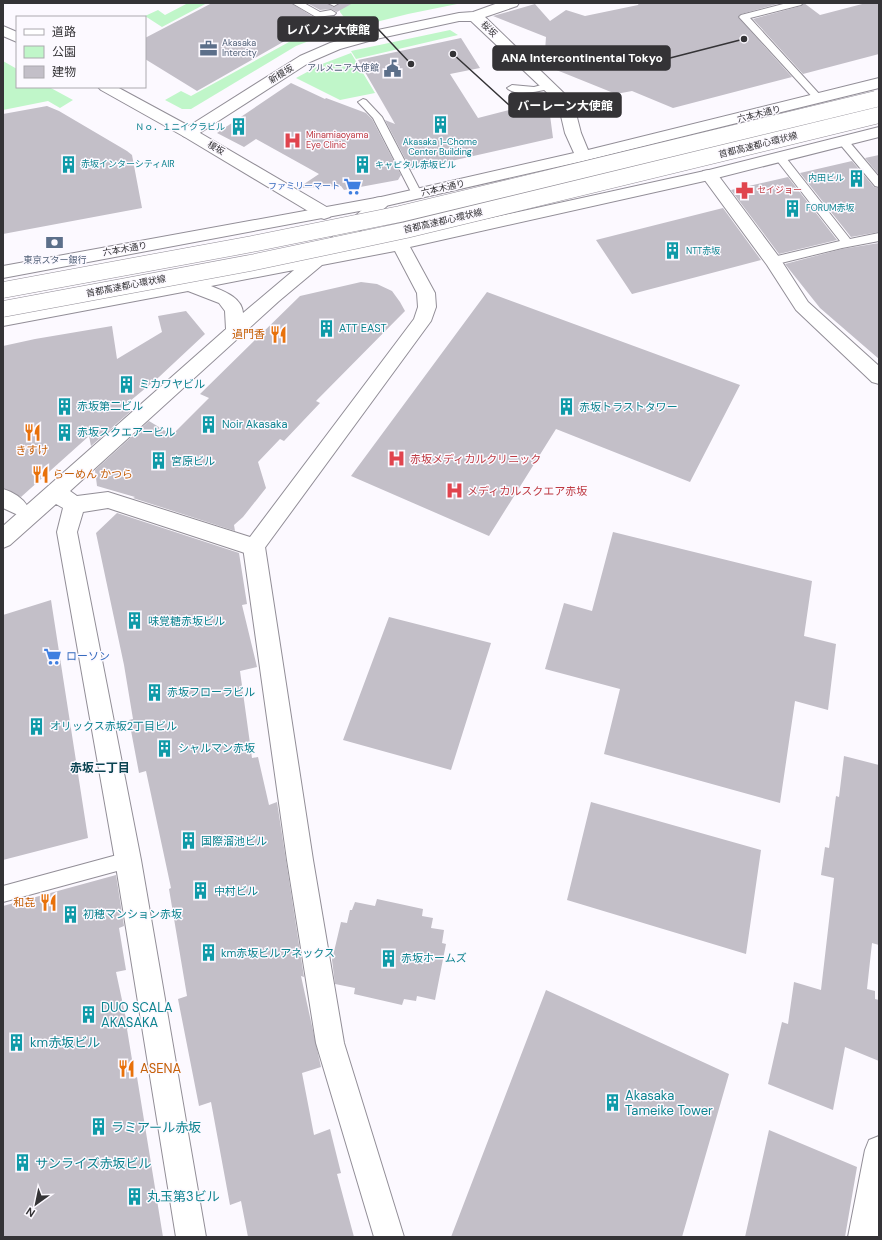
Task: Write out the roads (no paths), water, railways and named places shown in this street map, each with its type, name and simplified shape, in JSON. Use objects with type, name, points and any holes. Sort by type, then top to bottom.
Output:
[{"type":"main road","name":"新榎坂","points":[[189,133],[293,66],[323,51],[355,39],[459,17],[475,16],[512,3]]},
{"type":"main road","name":"桜坂","points":[[475,16],[565,102],[573,133],[583,156]]},
{"type":"main road","points":[[3,30],[16,37]]},
{"type":"main road","name":"六本木通り","points":[[3,272],[381,202],[583,156],[879,83]]},
{"type":"main road","name":"榎坂","points":[[108,88],[189,133],[324,213]]},
{"type":"main road","points":[[819,98],[831,106],[848,110],[878,110]]},
{"type":"main road","points":[[3,296],[352,228],[878,110]]},
{"type":"main road","name":"首都高速都心環状線","points":[[3,290],[227,249],[399,214],[573,174],[878,110]]},
{"type":"main road","name":"首都高速都心環状線","points":[[3,309],[238,265],[405,230],[587,187],[878,110]]},
{"type":"main road","points":[[632,144],[684,149],[828,114],[851,115]]},
{"type":"main road","points":[[3,320],[400,244],[709,175],[779,156],[879,132]]},
{"type":"main road","points":[[709,175],[773,261],[802,306],[879,377]]},
{"type":"main road","points":[[3,538],[64,498],[235,331],[317,261],[381,202]]},
{"type":"main road","points":[[389,1237],[330,1043],[300,860],[254,546],[422,321],[427,308],[426,293],[400,244]]},
{"type":"main road","points":[[189,284],[225,299],[234,310],[235,331]]},
{"type":"main road","points":[[64,498],[108,500],[254,546]]},
{"type":"main road","points":[[64,498],[67,532],[128,860],[191,1237]]},
{"type":"main road","points":[[863,1237],[879,1150]]},
{"type":"lane","points":[[297,3],[319,15],[331,13]]},
{"type":"lane","points":[[798,3],[744,17],[819,98]]},
{"type":"lane","points":[[512,88],[534,90],[549,86]]},
{"type":"lane","points":[[363,102],[377,117],[417,194]]},
{"type":"lane","points":[[843,141],[879,184]]},
{"type":"lane","points":[[779,156],[847,243]]},
{"type":"lane","points":[[773,261],[847,243],[879,237]]},
{"type":"lane","points":[[3,894],[128,860]]},
{"type":"place","name":"ANA Intercontinental Tokyo","points":[[744,39]]},
{"type":"place","name":"Akasaka Intercity","points":[[209,48]]},
{"type":"place","name":"バーレーン大使館","points":[[453,54]]},
{"type":"place","name":"レバノン大使館","points":[[411,64]]},
{"type":"place","name":"アルメニア大使館","points":[[392,68]]},
{"type":"place","name":"Akasaka 1-Chome Center Building","points":[[440,125]]},
{"type":"place","name":"Ｎｏ．１ニイクラビル","points":[[238,127]]},
{"type":"place","name":"Minamiaoyama Eye Clinic","points":[[293,140]]},
{"type":"place","name":"赤坂インターシティAIR","points":[[68,164]]},
{"type":"place","name":"キャピタル赤坂ビル","points":[[362,165]]},
{"type":"place","name":"内田ビル","points":[[857,178]]},
{"type":"place","name":"ファミリーマート","points":[[353,186]]},
{"type":"place","name":"セイジョー","points":[[744,190]]},
{"type":"place","name":"FORUM赤坂","points":[[793,208]]},
{"type":"place","name":"東京スター銀行","points":[[55,243]]},
{"type":"place","name":"NTT赤坂","points":[[673,251]]},
{"type":"place","name":"ATT EAST","points":[[326,328]]},
{"type":"place","name":"過門香","points":[[278,334]]},
{"type":"place","name":"ミカワヤビル","points":[[126,384]]},
{"type":"place","name":"赤坂第二ビル","points":[[64,406]]},
{"type":"place","name":"赤坂トラストタワー","points":[[566,407]]},
{"type":"place","name":"Noir Akasaka","points":[[209,424]]},
{"type":"place","name":"きすけ","points":[[32,432]]},
{"type":"place","name":"赤坂スクエアービル","points":[[64,432]]},
{"type":"place","name":"赤坂メディカルクリニック","points":[[397,459]]},
{"type":"place","name":"宮原ビル","points":[[158,461]]},
{"type":"place","name":"らーめん かつら","points":[[40,474]]},
{"type":"place","name":"メディカルスクエア赤坂","points":[[454,491]]},
{"type":"place","name":"味覚糖赤坂ビル","points":[[135,621]]},
{"type":"place","name":"ローソン","points":[[53,656]]},
{"type":"place","name":"赤坂フローラビル","points":[[154,692]]},
{"type":"place","name":"オリックス赤坂2丁目ビル","points":[[37,726]]},
{"type":"place","name":"シャルマン赤坂","points":[[165,748]]},
{"type":"place","name":"国際溜池ビル","points":[[188,841]]},
{"type":"place","name":"中村ビル","points":[[201,891]]},
{"type":"place","name":"和㐂","points":[[48,902]]},
{"type":"place","name":"初穂マンション赤坂","points":[[70,914]]},
{"type":"place","name":"km赤坂ビルアネックス","points":[[208,953]]},
{"type":"place","name":"赤坂ホームズ","points":[[388,958]]},
{"type":"place","name":"DUO SCALA AKASAKA","points":[[88,1014]]},
{"type":"place","name":"km赤坂ビル","points":[[17,1042]]},
{"type":"place","name":"ASENA","points":[[127,1068]]},
{"type":"place","name":"Akasaka Tameike Tower","points":[[612,1102]]},
{"type":"place","name":"ラミアール赤坂","points":[[98,1127]]},
{"type":"place","name":"サンライズ赤坂ビル","points":[[22,1163]]},
{"type":"place","name":"丸玉第3ビル","points":[[134,1196]]},
{"type":"district","name":"赤坂二丁目","points":[[100,768]]}]
